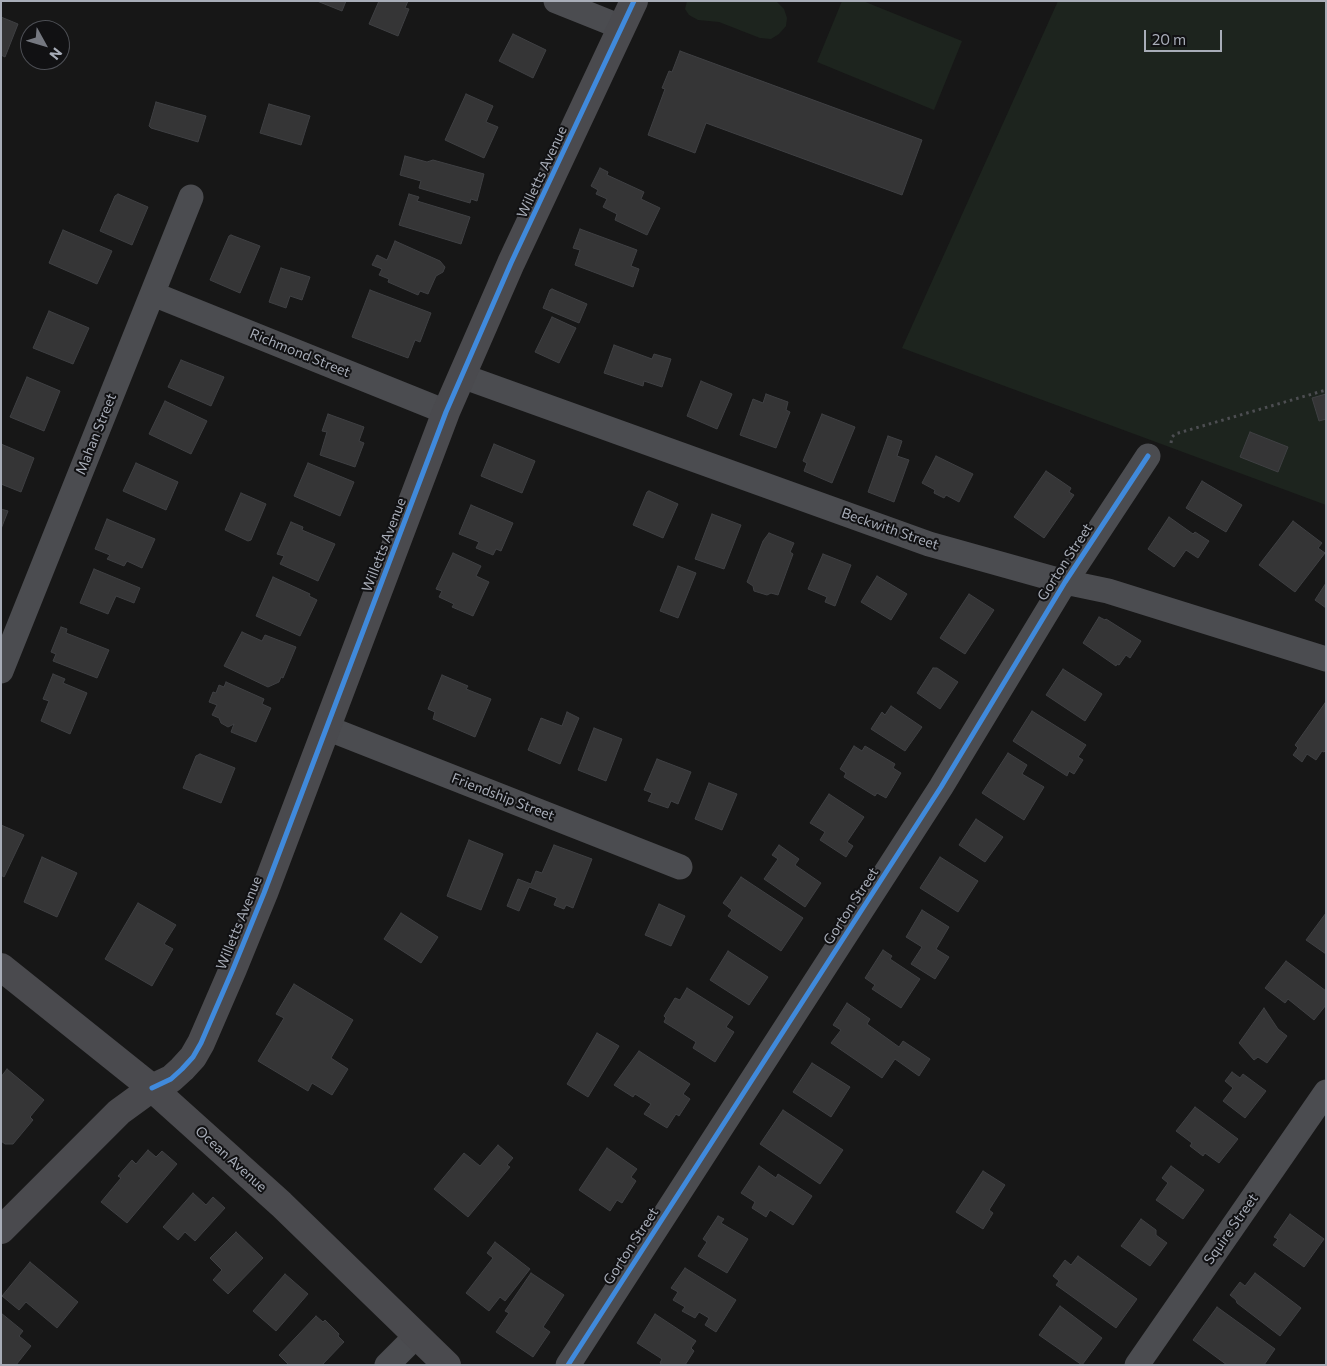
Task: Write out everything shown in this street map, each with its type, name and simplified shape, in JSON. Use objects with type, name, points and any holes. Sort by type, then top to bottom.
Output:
[{"type":"street","points":[[556,1],[621,27]]},
{"type":"street","name":"Willetts Avenue","points":[[1,1230],[119,1112],[152,1088],[171,1079],[182,1069],[193,1057],[201,1043],[237,960],[446,412],[511,263],[634,1]]},
{"type":"street","name":"Mahan Street","points":[[1,671],[153,294],[190,197]]},
{"type":"street","name":"Richmond Street","points":[[153,294],[446,412]]},
{"type":"street","name":"Beckwith Street","points":[[462,376],[928,544],[1065,582],[1108,591],[1326,659]]},
{"type":"street","name":"Gorton Street","points":[[568,1365],[941,787],[1065,582],[1148,456]]},
{"type":"street","name":"Friendship Street","points":[[327,728],[680,867]]},
{"type":"street","name":"Ocean Avenue","points":[[1,967],[152,1088],[281,1204],[447,1365]]},
{"type":"street","name":"Squire Street","points":[[1147,1361],[1326,1092]]},
{"type":"street","points":[[387,1365],[417,1335]]},
{"type":"path","points":[[1173,449],[1171,442],[1175,434],[1326,390]]},
{"type":"shaded area","points":[[687,1],[776,1],[784,9],[787,18],[786,26],[771,39],[760,38],[719,22],[698,20],[689,15],[685,9]]},
{"type":"shaded area","points":[[842,1],[863,1],[962,41],[934,110],[817,62]]},
{"type":"shaded area","points":[[1058,1],[1326,1],[1326,505],[902,348]]},
{"type":"building","points":[[317,1],[346,1],[342,11]]},
{"type":"building","points":[[379,1],[408,1],[405,8],[409,9],[398,36],[369,24]]},
{"type":"building","points":[[1,17],[18,24],[5,57],[1,55]]},
{"type":"building","points":[[513,34],[546,50],[533,78],[499,61]]},
{"type":"building","points":[[680,51],[922,140],[902,195],[706,123],[695,153],[648,135],[665,89],[662,88],[669,71],[672,72]]},
{"type":"building","points":[[466,94],[493,106],[486,122],[498,127],[484,158],[445,140]]},
{"type":"building","points":[[156,102],[206,116],[198,142],[151,128],[149,126]]},
{"type":"building","points":[[269,104],[310,116],[301,145],[260,133]]},
{"type":"building","points":[[405,156],[427,162],[433,160],[484,174],[477,201],[471,199],[470,203],[419,188],[421,181],[400,175]]},
{"type":"building","points":[[600,168],[608,172],[607,175],[644,192],[641,199],[660,208],[647,235],[615,220],[617,214],[603,207],[607,199],[596,194],[598,190],[591,186]]},
{"type":"building","points":[[118,194],[148,207],[132,245],[100,231],[115,196]]},
{"type":"building","points":[[409,194],[419,197],[417,201],[470,217],[461,244],[399,225]]},
{"type":"building","points":[[580,229],[637,250],[631,266],[639,269],[633,287],[575,265],[580,250],[573,248]]},
{"type":"building","points":[[63,230],[112,251],[97,284],[49,263]]},
{"type":"building","points":[[231,235],[260,246],[240,293],[210,280]]},
{"type":"building","points":[[395,241],[440,261],[445,267],[443,272],[436,276],[428,294],[420,291],[418,295],[388,282],[389,279],[379,275],[382,269],[372,265],[377,255],[387,260]]},
{"type":"building","points":[[281,268],[310,277],[302,300],[290,296],[286,308],[269,302]]},
{"type":"building","points":[[552,289],[587,304],[579,323],[543,308]]},
{"type":"building","points":[[370,290],[431,313],[420,342],[415,340],[408,358],[352,337]]},
{"type":"building","points":[[49,311],[89,328],[73,364],[33,348]]},
{"type":"building","points":[[552,317],[576,328],[559,363],[535,352]]},
{"type":"building","points":[[614,345],[652,359],[654,354],[671,359],[662,387],[644,381],[643,386],[604,373]]},
{"type":"building","points":[[181,360],[224,377],[211,406],[168,387]]},
{"type":"building","points":[[27,377],[60,391],[44,431],[10,417]]},
{"type":"building","points":[[701,381],[732,394],[717,429],[687,416]]},
{"type":"building","points":[[766,394],[788,402],[786,410],[790,412],[776,448],[740,435],[753,399],[763,403]]},
{"type":"building","points":[[1326,394],[1326,419],[1319,421],[1312,398]]},
{"type":"building","points":[[165,401],[207,421],[191,454],[149,434]]},
{"type":"building","points":[[328,414],[364,427],[359,441],[364,443],[355,467],[320,455],[327,432],[322,431]]},
{"type":"building","points":[[822,414],[855,427],[832,483],[804,471],[807,463],[803,461]]},
{"type":"building","points":[[1250,432],[1288,447],[1278,472],[1240,457]]},
{"type":"building","points":[[888,436],[902,441],[897,456],[909,460],[894,502],[868,492]]},
{"type":"building","points":[[1,444],[34,458],[21,492],[1,484]]},
{"type":"building","points":[[494,444],[535,461],[522,493],[481,476]]},
{"type":"building","points":[[936,456],[973,474],[959,502],[946,495],[944,498],[934,493],[935,490],[922,483]]},
{"type":"building","points":[[136,463],[178,482],[166,510],[123,491]]},
{"type":"building","points":[[308,463],[354,482],[340,516],[294,496]]},
{"type":"building","points":[[1046,471],[1071,488],[1069,492],[1074,495],[1044,538],[1014,517]]},
{"type":"building","points":[[1202,481],[1242,505],[1226,532],[1186,508]]},
{"type":"building","points":[[649,491],[678,504],[663,538],[633,525]]},
{"type":"building","points":[[241,493],[266,504],[251,540],[248,541],[225,530]]},
{"type":"building","points":[[471,505],[513,523],[501,551],[496,549],[493,555],[476,548],[479,542],[459,534]]},
{"type":"building","points":[[1,509],[8,511],[1,529]]},
{"type":"building","points":[[712,514],[741,525],[724,569],[695,559]]},
{"type":"building","points":[[1169,517],[1193,534],[1195,532],[1209,541],[1198,558],[1186,550],[1174,567],[1148,549]]},
{"type":"building","points":[[107,519],[155,539],[142,568],[127,561],[124,566],[107,559],[110,555],[95,549]]},
{"type":"building","points":[[1293,521],[1322,543],[1318,548],[1325,553],[1295,592],[1259,565]]},
{"type":"building","points":[[291,522],[303,527],[302,530],[335,544],[318,581],[280,564],[284,556],[277,554]]},
{"type":"building","points":[[769,533],[794,543],[790,552],[793,554],[778,595],[771,593],[767,595],[754,591],[753,586],[747,582],[763,541]]},
{"type":"building","points":[[453,553],[481,566],[476,576],[489,582],[473,616],[452,607],[454,604],[439,597],[442,591],[436,589]]},
{"type":"building","points":[[823,554],[851,565],[835,606],[825,602],[827,597],[808,589]]},
{"type":"building","points":[[678,566],[696,573],[678,618],[660,611]]},
{"type":"building","points":[[94,569],[140,588],[134,603],[116,596],[108,614],[80,603]]},
{"type":"building","points":[[877,576],[907,594],[891,620],[861,602]]},
{"type":"building","points":[[273,577],[310,594],[309,596],[317,600],[300,636],[256,616]]},
{"type":"building","points":[[1326,583],[1326,608],[1315,600]]},
{"type":"building","points":[[969,594],[994,610],[965,654],[940,638]]},
{"type":"building","points":[[1099,617],[1106,619],[1141,641],[1130,658],[1126,655],[1119,665],[1117,664],[1116,666],[1083,643]]},
{"type":"building","points":[[61,627],[67,629],[66,633],[109,650],[97,678],[53,661],[56,654],[51,652]]},
{"type":"building","points":[[242,632],[262,641],[265,635],[296,647],[283,678],[281,677],[279,682],[268,687],[224,666]]},
{"type":"building","points":[[933,668],[937,668],[958,682],[940,709],[917,693]]},
{"type":"building","points":[[1063,669],[1102,694],[1085,721],[1046,695]]},
{"type":"building","points":[[53,674],[65,679],[63,683],[87,693],[70,734],[41,721],[49,701],[43,699]]},
{"type":"building","points":[[442,675],[468,686],[466,689],[491,699],[475,737],[433,719],[435,712],[428,709]]},
{"type":"building","points":[[226,682],[264,699],[262,704],[271,708],[256,742],[231,732],[234,724],[228,727],[221,723],[219,718],[212,715],[217,705],[209,702],[213,692],[216,693],[219,685],[224,687]]},
{"type":"building","points":[[1325,703],[1326,750],[1322,751],[1316,760],[1307,754],[1302,762],[1293,755],[1298,748],[1295,745]]},
{"type":"building","points":[[891,706],[922,727],[905,751],[871,729],[882,712],[885,715]]},
{"type":"building","points":[[1032,711],[1086,745],[1078,757],[1083,760],[1074,774],[1069,771],[1067,776],[1013,741]]},
{"type":"building","points":[[567,712],[579,718],[560,764],[528,750],[541,718],[562,726]]},
{"type":"building","points":[[594,728],[622,739],[606,781],[578,770]]},
{"type":"building","points":[[854,746],[862,751],[865,746],[895,764],[893,768],[901,773],[886,798],[877,793],[875,796],[844,777],[846,773],[840,769]]},
{"type":"building","points":[[1008,753],[1027,765],[1022,774],[1044,787],[1024,820],[982,793]]},
{"type":"building","points":[[200,754],[235,768],[221,803],[183,788],[196,756]]},
{"type":"building","points":[[657,759],[691,772],[678,804],[671,801],[668,808],[648,801],[652,793],[644,790]]},
{"type":"building","points":[[709,783],[737,794],[722,830],[695,819]]},
{"type":"building","points":[[829,794],[864,817],[847,842],[853,846],[846,857],[820,840],[825,832],[810,823]]},
{"type":"building","points":[[976,819],[1003,837],[985,862],[959,845]]},
{"type":"building","points":[[1,825],[24,835],[4,877],[1,875]]},
{"type":"building","points":[[469,840],[503,854],[481,910],[447,896]]},
{"type":"building","points":[[554,845],[592,859],[573,908],[566,905],[564,909],[554,905],[557,898],[529,887],[519,911],[507,906],[518,879],[531,884],[536,871],[542,873]]},
{"type":"building","points":[[779,845],[799,859],[795,865],[821,883],[805,907],[764,879],[778,859],[772,855]]},
{"type":"building","points":[[42,857],[77,873],[57,917],[24,902]]},
{"type":"building","points":[[940,857],[978,881],[958,912],[920,888]]},
{"type":"building","points":[[741,877],[803,918],[781,951],[728,916],[732,910],[723,903]]},
{"type":"building","points":[[138,903],[176,925],[164,944],[173,949],[152,986],[105,959]]},
{"type":"building","points":[[659,904],[685,916],[671,946],[645,935]]},
{"type":"building","points":[[922,910],[949,927],[936,949],[949,957],[935,979],[911,964],[922,947],[906,937]]},
{"type":"building","points":[[401,913],[438,937],[421,963],[384,939]]},
{"type":"building","points":[[1326,913],[1326,954],[1306,940]]},
{"type":"building","points":[[883,950],[892,956],[890,959],[920,979],[901,1008],[872,989],[875,985],[865,978]]},
{"type":"building","points":[[728,951],[768,977],[749,1005],[710,980]]},
{"type":"building","points":[[1286,961],[1326,991],[1326,1005],[1314,1020],[1288,999],[1285,1003],[1265,988]]},
{"type":"building","points":[[294,984],[353,1020],[331,1058],[348,1069],[332,1095],[312,1083],[308,1091],[258,1061],[284,1018],[276,1014]]},
{"type":"building","points":[[687,988],[733,1017],[726,1027],[734,1032],[715,1062],[693,1048],[696,1042],[664,1022],[666,1018],[664,1016],[675,998],[680,1000]]},
{"type":"building","points":[[847,1003],[870,1019],[867,1024],[899,1047],[903,1041],[930,1059],[919,1076],[895,1059],[882,1078],[831,1043],[841,1030],[833,1025]]},
{"type":"building","points":[[1264,1008],[1278,1029],[1287,1036],[1267,1063],[1258,1057],[1254,1060],[1239,1043]]},
{"type":"building","points":[[597,1033],[619,1046],[588,1097],[567,1084]]},
{"type":"building","points":[[639,1051],[690,1084],[683,1094],[690,1099],[679,1116],[676,1114],[667,1128],[644,1114],[651,1104],[635,1094],[633,1097],[614,1085]]},
{"type":"building","points":[[812,1063],[850,1087],[831,1117],[793,1092]]},
{"type":"building","points":[[7,1069],[44,1100],[30,1117],[33,1120],[13,1144],[5,1144],[1,1141],[1,1077]]},
{"type":"building","points":[[1232,1072],[1240,1078],[1243,1074],[1266,1091],[1245,1118],[1223,1101],[1233,1088],[1225,1081]]},
{"type":"building","points":[[1195,1107],[1238,1139],[1219,1163],[1205,1153],[1203,1156],[1190,1146],[1192,1143],[1176,1131]]},
{"type":"building","points":[[783,1110],[843,1150],[820,1184],[760,1144]]},
{"type":"building","points":[[498,1145],[513,1158],[507,1165],[510,1167],[468,1217],[434,1189],[464,1153],[480,1166]]},
{"type":"building","points":[[607,1148],[637,1169],[631,1177],[636,1181],[622,1203],[617,1200],[610,1211],[579,1190]]},
{"type":"building","points":[[148,1150],[156,1157],[162,1151],[177,1164],[127,1223],[101,1202],[121,1178],[118,1176],[132,1160],[136,1164]]},
{"type":"building","points":[[759,1166],[776,1178],[778,1174],[812,1196],[793,1225],[770,1210],[766,1217],[752,1208],[755,1202],[741,1193]]},
{"type":"building","points":[[1171,1166],[1204,1190],[1183,1219],[1156,1200],[1168,1183],[1162,1178]]},
{"type":"building","points":[[983,1171],[1005,1185],[989,1210],[993,1213],[983,1229],[956,1212]]},
{"type":"building","points":[[193,1193],[206,1205],[213,1197],[225,1208],[195,1241],[185,1232],[178,1240],[163,1227]]},
{"type":"building","points":[[1290,1214],[1324,1239],[1304,1267],[1273,1245],[1278,1239],[1274,1237]]},
{"type":"building","points":[[718,1216],[724,1219],[721,1223],[748,1239],[727,1273],[698,1256],[707,1242],[703,1239]]},
{"type":"building","points":[[1141,1219],[1156,1230],[1156,1235],[1167,1243],[1150,1266],[1121,1246]]},
{"type":"building","points":[[236,1232],[263,1258],[228,1294],[213,1280],[222,1270],[210,1258]]},
{"type":"building","points":[[495,1242],[530,1269],[505,1301],[500,1297],[489,1311],[466,1293],[493,1258],[487,1253]]},
{"type":"building","points":[[1078,1256],[1137,1299],[1116,1328],[1056,1285],[1059,1281],[1053,1276],[1065,1260],[1071,1265]]},
{"type":"building","points":[[30,1262],[78,1302],[57,1328],[26,1302],[19,1310],[2,1296]]},
{"type":"building","points":[[685,1268],[736,1300],[716,1332],[705,1325],[709,1318],[699,1312],[695,1318],[682,1311],[685,1307],[673,1300],[678,1292],[671,1288]]},
{"type":"building","points":[[531,1273],[564,1295],[543,1327],[550,1332],[533,1357],[496,1332],[509,1313],[505,1311]]},
{"type":"building","points":[[1255,1273],[1301,1308],[1280,1336],[1237,1303],[1230,1295],[1240,1282],[1245,1286]]},
{"type":"building","points":[[285,1274],[308,1294],[276,1331],[253,1311]]},
{"type":"building","points":[[1060,1306],[1102,1338],[1082,1365],[1039,1335]]},
{"type":"building","points":[[1217,1307],[1275,1349],[1264,1365],[1227,1365],[1193,1340]]},
{"type":"building","points":[[1,1313],[23,1331],[19,1336],[31,1346],[16,1365],[1,1365]]},
{"type":"building","points":[[655,1314],[696,1341],[691,1348],[694,1351],[685,1365],[663,1365],[660,1363],[662,1359],[637,1343]]},
{"type":"building","points":[[316,1316],[323,1322],[325,1320],[344,1342],[322,1365],[289,1365],[279,1355]]},
{"type":"cycle path","points":[[152,1088],[171,1079],[182,1069],[193,1057],[201,1043],[264,893],[446,412],[511,263],[634,1]]},
{"type":"cycle path","points":[[568,1365],[941,787],[1065,582],[1148,456]]}]
